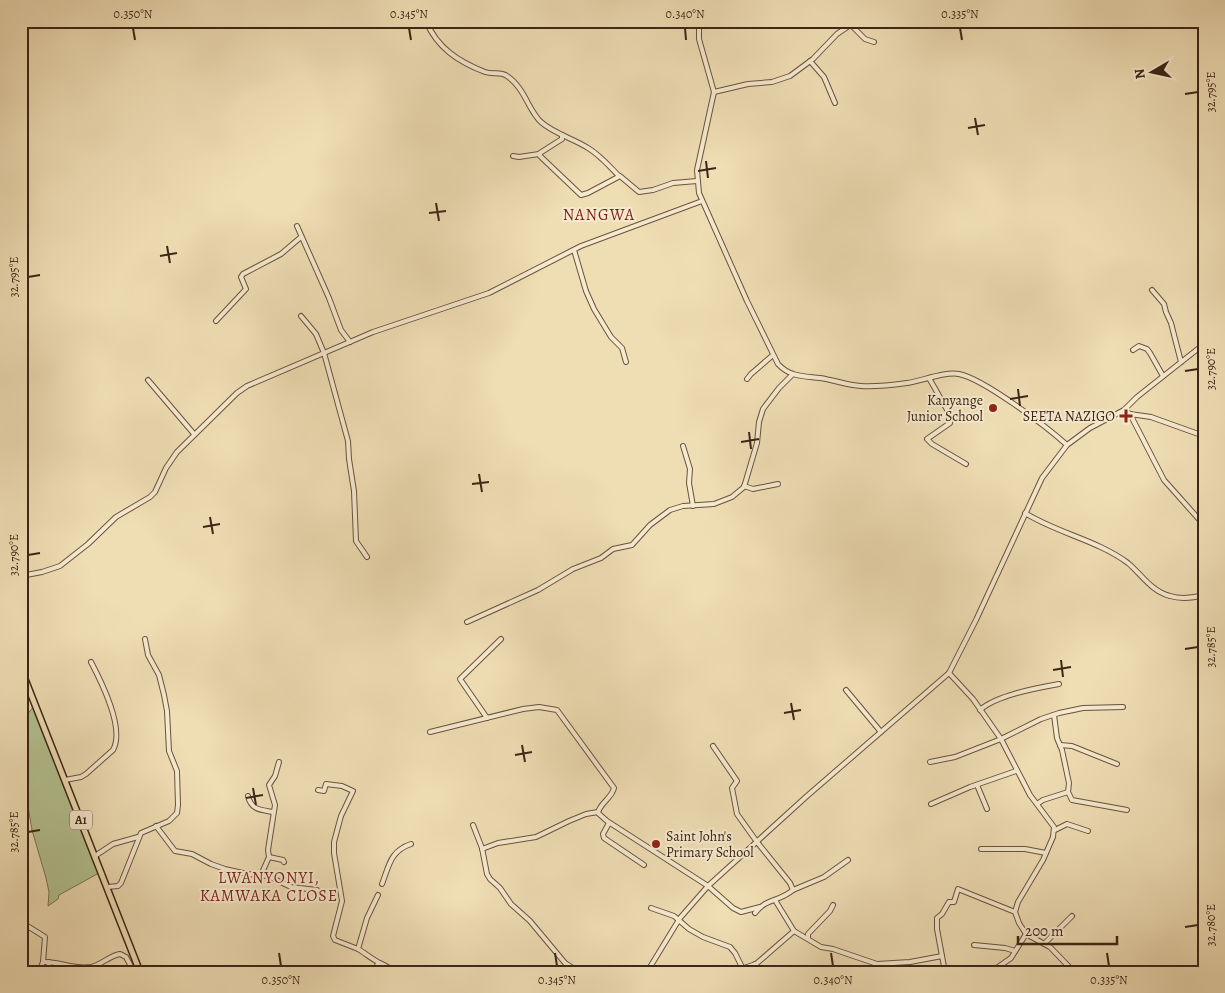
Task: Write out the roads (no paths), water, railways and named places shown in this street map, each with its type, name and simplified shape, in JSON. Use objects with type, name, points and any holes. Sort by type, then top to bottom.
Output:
[{"type":"highway","name":"A1","points":[[21,669],[140,972]]},
{"type":"street","points":[[426,21],[436,41],[453,55],[486,72],[501,73],[508,76],[527,99],[542,122],[599,155],[619,176],[639,192],[653,190],[673,183],[697,181]]},
{"type":"street","points":[[699,21],[699,39],[714,92],[700,149],[697,181],[702,201],[773,355],[782,367],[804,378],[819,378],[860,386],[907,383],[955,373],[974,379],[1025,412],[1067,445]]},
{"type":"street","points":[[714,92],[748,84],[784,79],[810,61],[837,34],[856,21]]},
{"type":"street","points":[[851,25],[865,39],[874,42]]},
{"type":"street","points":[[810,61],[824,78],[835,103]]},
{"type":"street","points":[[513,156],[539,154],[562,139],[562,135]]},
{"type":"street","points":[[539,154],[581,195],[619,176]]},
{"type":"street","points":[[21,576],[60,566],[88,544],[116,517],[150,497],[170,461],[194,434],[237,393],[247,386],[373,332],[489,293],[574,250],[702,201]]},
{"type":"street","points":[[297,226],[341,330],[350,342]]},
{"type":"street","points":[[216,321],[246,289],[241,277],[243,274],[281,254],[301,238]]},
{"type":"street","points":[[574,250],[586,291],[594,309],[611,336],[622,348],[626,362]]},
{"type":"street","points":[[1152,290],[1164,304],[1171,322],[1181,362]]},
{"type":"street","points":[[301,316],[316,334],[324,353],[348,441],[354,491],[356,541],[367,557]]},
{"type":"street","points":[[647,972],[679,922],[708,886],[807,796],[949,673],[976,620],[1024,513],[1042,478],[1067,445],[1090,428],[1124,410],[1137,397],[1204,344]]},
{"type":"street","points":[[1133,350],[1139,346],[1147,349],[1163,376]]},
{"type":"street","points":[[747,379],[773,355]]},
{"type":"street","points":[[467,622],[538,590],[573,569],[600,558],[613,549],[632,544],[650,525],[676,507],[710,505],[738,492],[744,486],[757,443],[758,422],[763,409],[779,388],[793,374]]},
{"type":"street","points":[[930,378],[950,415],[950,423],[927,439],[932,444],[966,464]]},
{"type":"street","points":[[148,380],[194,434]]},
{"type":"street","points":[[1124,410],[1130,414],[1151,417],[1204,436]]},
{"type":"street","points":[[1130,414],[1153,461],[1167,484],[1204,525]]},
{"type":"street","points":[[683,446],[690,470],[689,483],[693,506]]},
{"type":"street","points":[[744,486],[752,489],[778,484]]},
{"type":"street","points":[[1024,513],[1049,526],[1101,547],[1128,564],[1148,583],[1166,595],[1194,597],[1204,595]]},
{"type":"street","points":[[108,887],[118,886],[121,883],[141,833],[169,821],[177,812],[177,771],[169,751],[164,695],[159,676],[148,655],[145,639]]},
{"type":"street","points":[[487,718],[460,679],[501,639]]},
{"type":"street","points":[[65,780],[82,777],[113,750],[116,745],[112,713],[107,694],[90,662]]},
{"type":"street","points":[[949,673],[961,685],[1001,739],[1016,771],[1055,830]]},
{"type":"street","points":[[980,710],[989,704],[1017,694],[1059,684]]},
{"type":"street","points":[[846,690],[881,732]]},
{"type":"street","points":[[930,762],[955,757],[1001,739],[1041,718],[1054,714],[1083,708],[1123,707]]},
{"type":"street","points":[[430,732],[531,708],[557,710],[614,788],[614,792],[598,809],[598,812]]},
{"type":"street","points":[[1054,714],[1057,738],[1069,783],[1068,792],[1072,800],[1127,810]]},
{"type":"street","points":[[1060,745],[1072,746],[1117,764]]},
{"type":"street","points":[[714,746],[737,781],[732,788],[736,812],[757,842],[790,882],[793,890]]},
{"type":"street","points":[[261,875],[269,857],[268,850],[274,805],[269,785],[275,776],[279,762]]},
{"type":"street","points":[[931,804],[1016,771]]},
{"type":"street","points":[[318,790],[324,791],[326,784],[342,786],[353,791],[341,816],[334,842],[342,901],[334,936],[335,940],[358,949],[378,963],[386,965],[396,972]]},
{"type":"street","points":[[977,786],[987,808]]},
{"type":"street","points":[[1037,804],[1043,800],[1068,792]]},
{"type":"street","points":[[248,796],[253,807],[258,810],[272,812]]},
{"type":"street","points":[[598,812],[609,823],[708,886],[733,908],[741,912],[760,907]]},
{"type":"street","points":[[482,849],[498,843],[536,837],[569,820],[598,812]]},
{"type":"street","points":[[609,823],[603,834],[604,838],[644,865]]},
{"type":"street","points":[[1074,972],[1055,951],[1026,934],[1015,912],[1018,902],[1046,853],[1055,830],[1067,824],[1088,831]]},
{"type":"street","points":[[473,825],[482,849],[486,871],[490,878],[511,904],[530,921],[565,963],[579,972]]},
{"type":"street","points":[[156,826],[175,851],[192,854],[225,869],[274,878],[291,887],[317,890]]},
{"type":"street","points":[[95,856],[113,844],[138,837]]},
{"type":"street","points":[[382,884],[395,852],[402,846],[411,844]]},
{"type":"street","points":[[981,849],[1025,850],[1046,853]]},
{"type":"street","points":[[269,857],[283,860],[284,862]]},
{"type":"street","points":[[755,914],[767,902],[787,895],[793,890],[824,877],[848,860]]},
{"type":"street","points":[[945,972],[937,929],[937,918],[942,914],[947,904],[954,902],[958,889],[1015,912]]},
{"type":"street","points":[[358,949],[378,895]]},
{"type":"street","points":[[775,900],[794,931],[821,947],[877,964],[910,962],[942,956]]},
{"type":"street","points":[[808,938],[808,934],[830,912],[833,905]]},
{"type":"street","points":[[651,908],[674,916],[688,929],[730,947],[743,969]]},
{"type":"street","points":[[1044,944],[1072,916]]},
{"type":"street","points":[[21,922],[44,937],[43,962],[39,972]]},
{"type":"street","points":[[732,972],[755,964],[794,931]]},
{"type":"street","points":[[991,972],[1007,962],[1026,934]]},
{"type":"street","points":[[974,945],[999,947],[1015,951]]},
{"type":"street","points":[[43,962],[88,967],[120,954],[126,957],[134,972]]},
{"type":"street","points":[[48,972],[49,962]]},
{"type":"street","points":[[375,972],[378,963]]},
{"type":"street","points":[[755,964],[759,972]]},
{"type":"place","name":"Kanyange Junior School","points":[[993,408]]},
{"type":"place","name":"SEETA NAZIGO","points":[[1126,416]]},
{"type":"place","name":"Saint John's Primary School","points":[[656,844]]},
{"type":"district","name":"NANGWA","points":[[599,215]]},
{"type":"district","name":"LWANYONYI, KAMWAKA CLOSE","points":[[269,887]]}]
